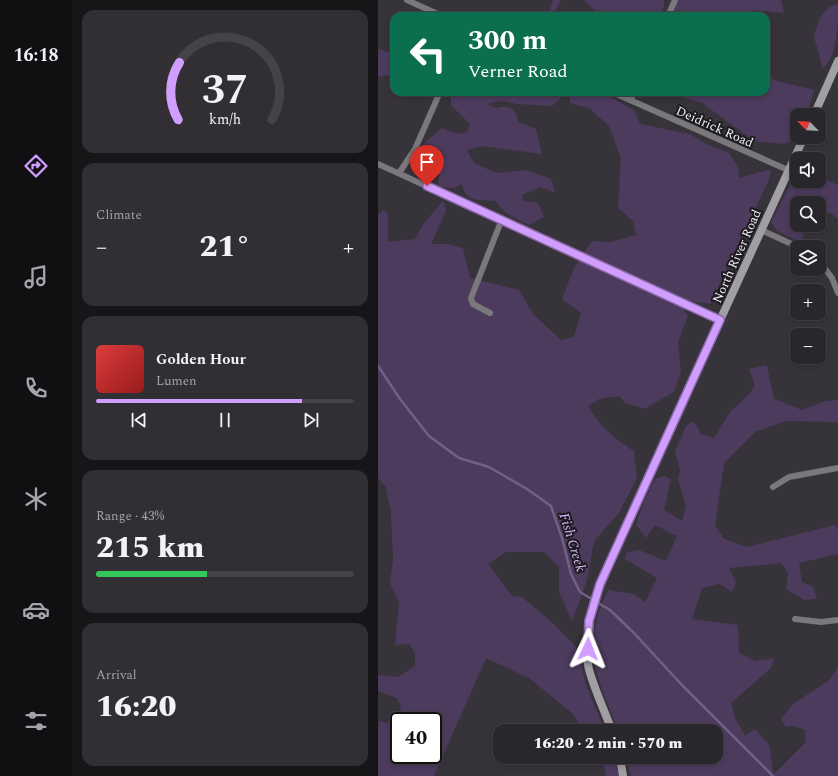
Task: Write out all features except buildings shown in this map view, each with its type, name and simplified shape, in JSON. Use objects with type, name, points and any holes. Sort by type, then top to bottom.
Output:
[{"type":"street","points":[[407,0],[433,12]]},
{"type":"street","points":[[670,12],[675,0]]},
{"type":"street","points":[[817,108],[838,61]]},
{"type":"street","points":[[399,173],[415,149],[438,96]]},
{"type":"street","name":"Deidrick Road","points":[[622,96],[788,170]]},
{"type":"street","points":[[631,100],[632,96]]},
{"type":"street","name":"North River Road","points":[[609,724],[590,673],[588,658],[589,621],[600,584],[801,144]]},
{"type":"street","points":[[378,164],[502,219],[720,320]]},
{"type":"street","points":[[490,313],[473,304],[471,298],[502,219]]},
{"type":"street","points":[[761,230],[790,243]]},
{"type":"street","points":[[826,271],[832,278],[838,293]]},
{"type":"street","points":[[773,487],[789,477],[838,468]]},
{"type":"street","points":[[795,619],[821,622],[838,620]]},
{"type":"street","points":[[621,764],[623,776]]},
{"type":"shaded area","points":[[553,0],[561,0],[555,12],[549,12]]},
{"type":"shaded area","points":[[585,0],[664,0],[664,7],[661,12],[599,12],[591,7]]},
{"type":"shaded area","points":[[675,0],[781,0],[784,13],[754,10],[754,12],[670,12]]},
{"type":"shaded area","points":[[838,4],[837,30],[834,49],[831,57],[822,68],[814,38],[815,33],[824,12],[832,6]]},
{"type":"shaded area","points":[[378,49],[390,53],[390,75],[378,77]]},
{"type":"shaded area","points":[[770,78],[814,90],[809,108],[790,108],[790,141],[784,144],[754,141],[702,103],[683,96],[770,96]]},
{"type":"shaded area","points":[[451,96],[561,96],[560,99],[552,106],[517,104],[502,101],[487,104],[497,108],[505,107],[512,109],[516,114],[518,122],[536,129],[542,154],[481,146],[467,150],[474,163],[492,171],[501,173],[526,170],[551,179],[555,192],[540,187],[522,195],[523,201],[538,203],[544,217],[529,225],[510,216],[499,206],[496,201],[470,198],[464,190],[462,184],[454,188],[441,187],[438,184],[440,170],[432,163],[418,157],[421,146],[442,128],[458,134],[467,132],[470,124],[451,105]]},
{"type":"shaded area","points":[[570,96],[608,96],[634,110],[640,124],[690,134],[706,144],[729,153],[738,167],[739,178],[768,170],[771,171],[768,182],[710,304],[685,300],[684,312],[688,315],[678,343],[681,371],[674,392],[644,409],[626,403],[619,396],[599,399],[588,406],[608,432],[634,451],[637,478],[619,513],[594,541],[587,581],[572,621],[559,592],[559,567],[544,552],[506,552],[488,564],[512,596],[522,597],[556,626],[576,647],[586,685],[602,724],[580,724],[572,713],[529,678],[486,658],[442,758],[442,712],[399,712],[401,707],[397,698],[378,691],[378,675],[398,677],[415,666],[415,653],[409,644],[395,645],[399,603],[390,583],[393,560],[391,512],[386,487],[378,478],[378,215],[383,210],[388,213],[388,242],[415,239],[423,225],[443,200],[446,211],[431,244],[447,244],[463,248],[470,278],[519,290],[533,314],[561,340],[574,337],[581,313],[562,299],[574,268],[592,241],[611,242],[636,235],[633,221],[618,208],[621,158],[609,126],[589,108],[570,103]]},
{"type":"shaded area","points":[[826,180],[838,185],[838,219],[826,212],[826,196],[790,196],[790,232],[805,232],[801,240],[796,240],[777,231],[771,222],[790,185],[790,188],[826,188]]},
{"type":"shaded area","points":[[767,365],[774,399],[802,410],[826,401],[838,400],[838,422],[786,421],[755,432],[724,463],[715,525],[724,539],[747,547],[835,525],[838,529],[838,554],[799,563],[802,582],[813,587],[817,599],[804,600],[786,589],[788,573],[781,563],[729,568],[736,583],[732,592],[720,584],[702,588],[692,619],[738,625],[739,653],[755,661],[774,658],[771,668],[731,703],[735,718],[745,736],[755,729],[770,746],[773,775],[806,742],[805,730],[794,726],[786,727],[781,719],[793,704],[828,681],[838,668],[838,776],[631,776],[628,764],[723,764],[723,724],[615,724],[602,690],[595,666],[594,643],[597,621],[603,599],[608,590],[634,594],[645,602],[657,578],[625,559],[627,552],[639,550],[666,561],[677,536],[655,525],[646,538],[636,525],[644,502],[655,479],[664,476],[671,479],[664,510],[682,521],[686,506],[678,480],[680,470],[675,451],[686,426],[691,422],[695,423],[701,434],[714,438],[730,412],[750,393],[755,386],[749,369]]},
{"type":"shaded area","points":[[390,720],[390,764],[439,764],[434,776],[378,776],[378,721],[386,723]]},
{"type":"shaded area","points":[[603,764],[616,764],[619,776],[606,776]]},
{"type":"waterway","name":"Fish Creek","points":[[378,366],[400,399],[429,436],[459,458],[489,467],[527,489],[551,506],[562,538],[571,574],[580,592],[610,610],[773,776]]},
{"type":"route","points":[[427,186],[720,320],[600,584],[589,621],[588,649]]}]
